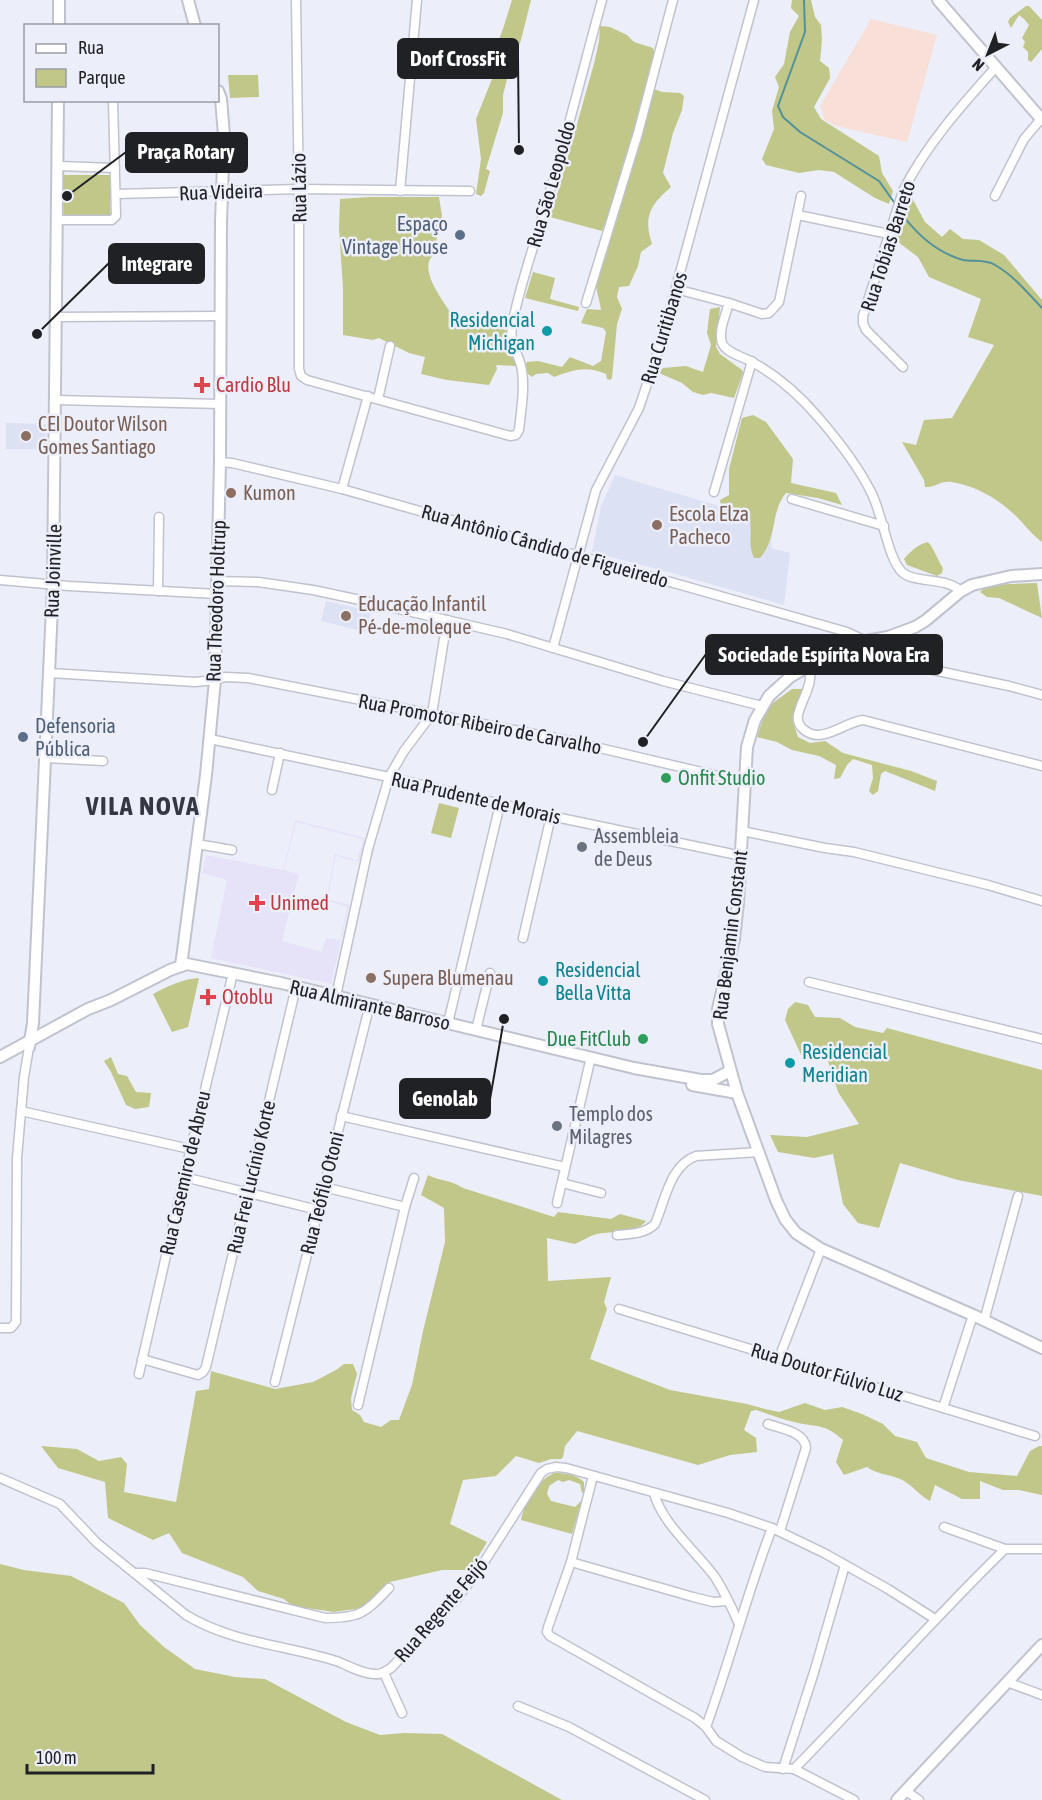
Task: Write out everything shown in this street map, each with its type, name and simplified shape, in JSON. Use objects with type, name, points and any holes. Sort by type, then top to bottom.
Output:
[{"type":"main road","points":[[58,24],[59,0]]},
{"type":"main road","points":[[188,0],[194,24]]},
{"type":"main road","points":[[938,0],[1041,119]]},
{"type":"main road","name":"Rua Theodoro Holtrup","points":[[181,966],[210,739],[215,680],[224,135],[219,94]]},
{"type":"main road","name":"Rua Joinville","points":[[30,1044],[33,1023],[53,585],[58,102]]},
{"type":"main road","name":"Rua Benjamin Constant","points":[[1042,574],[1001,578],[982,582],[961,591],[915,627],[838,651],[809,665],[778,688],[762,706],[754,720],[747,747],[742,856],[734,939],[718,1009],[718,1024],[737,1093],[776,1200],[785,1219],[801,1238],[1042,1348]]},
{"type":"main road","name":"Rua Almirante Barroso","points":[[181,966],[194,965],[336,996],[634,1068],[701,1080],[713,1080],[730,1071]]},
{"type":"main road","points":[[0,1063],[88,1009],[181,966]]},
{"type":"main road","points":[[0,1057],[30,1044]]},
{"type":"main road","name":"Rua Almirante Barroso","points":[[634,1068],[659,1077],[737,1093]]},
{"type":"main road","points":[[897,1800],[1042,1645]]},
{"type":"street","name":"Rua Lázio","points":[[296,0],[299,369],[301,376],[307,380],[368,396]]},
{"type":"street","points":[[400,191],[417,0]]},
{"type":"street","name":"Rua São Leopoldo","points":[[378,399],[510,436],[516,435],[519,430],[524,384],[522,367],[513,349],[512,329],[528,262],[546,206],[602,0]]},
{"type":"street","points":[[586,303],[638,133],[672,0]]},
{"type":"street","name":"Rua Curitibanos","points":[[553,648],[596,490],[639,408],[676,289],[753,0]]},
{"type":"street","name":"Rua Tobias Barreto","points":[[903,367],[866,330],[863,316],[894,217],[912,173],[937,138],[996,67]]},
{"type":"street","points":[[57,220],[114,219],[116,216],[113,102]]},
{"type":"street","points":[[995,196],[1024,139],[1041,119]]},
{"type":"street","points":[[58,166],[115,168]]},
{"type":"street","name":"Rua Videira","points":[[116,194],[299,189],[470,191]]},
{"type":"street","points":[[676,289],[762,314],[769,314],[778,302],[801,196]]},
{"type":"street","points":[[798,215],[889,234]]},
{"type":"street","points":[[729,303],[721,332],[725,348],[752,361],[782,381],[826,427],[872,492],[893,557],[904,574],[914,578],[953,584],[961,591]]},
{"type":"street","points":[[57,317],[221,316]]},
{"type":"street","points":[[342,489],[368,396],[378,399],[390,346]]},
{"type":"street","points":[[714,492],[752,361]]},
{"type":"street","points":[[56,400],[220,404]]},
{"type":"street","name":"Rua Antônio Cândido de Figueiredo","points":[[220,462],[342,489],[578,555],[847,632],[897,660],[919,667],[1042,695]]},
{"type":"street","points":[[792,499],[884,526]]},
{"type":"street","points":[[158,591],[159,517]]},
{"type":"street","points":[[0,580],[217,594]]},
{"type":"street","points":[[217,582],[258,582],[313,590],[447,620],[507,634],[663,681],[762,706]]},
{"type":"street","points":[[336,996],[368,849],[389,777],[404,751],[432,714],[447,620]]},
{"type":"street","points":[[809,665],[810,679],[798,716],[803,730],[812,734],[820,735],[863,720],[1042,766]]},
{"type":"street","name":"Rua Promotor Ribeiro de Carvalho","points":[[50,673],[195,682],[225,677],[257,680],[570,741],[744,782]]},
{"type":"street","name":"Rua Prudente de Morais","points":[[210,739],[389,777],[551,816],[742,856]]},
{"type":"street","points":[[272,790],[280,753]]},
{"type":"street","points":[[46,758],[103,761]]},
{"type":"street","points":[[448,1023],[500,804]]},
{"type":"street","points":[[523,938],[551,816]]},
{"type":"street","points":[[742,831],[854,852],[1042,901]]},
{"type":"street","points":[[197,843],[232,850]]},
{"type":"street","name":"Rua Casemiro de Abreu","points":[[139,1374],[233,973]]},
{"type":"street","points":[[476,1030],[490,973]]},
{"type":"street","points":[[809,982],[1042,1039]]},
{"type":"street","name":"Rua Frei Lucínio Korte","points":[[142,1359],[198,1375],[206,1368],[296,987]]},
{"type":"street","name":"Rua Teófilo Otoni","points":[[275,1382],[370,1004]]},
{"type":"street","points":[[0,1328],[11,1328],[16,1322],[17,1158],[25,1065],[30,1044]]},
{"type":"street","points":[[557,1203],[591,1057]]},
{"type":"street","points":[[21,1111],[190,1149]]},
{"type":"street","points":[[341,1116],[565,1167]]},
{"type":"street","points":[[617,1235],[639,1232],[655,1224],[674,1176],[688,1159],[696,1156],[759,1152]]},
{"type":"street","points":[[184,1177],[318,1210]]},
{"type":"street","points":[[358,1405],[414,1178]]},
{"type":"street","points":[[562,1183],[602,1193]]},
{"type":"street","points":[[324,1187],[405,1207]]},
{"type":"street","points":[[984,1321],[1018,1196]]},
{"type":"street","points":[[779,1358],[821,1249]]},
{"type":"street","name":"Rua Doutor Fúlvio Luz","points":[[619,1309],[1035,1436]]},
{"type":"street","points":[[943,1408],[972,1316]]},
{"type":"street","points":[[706,1727],[739,1624],[806,1448],[806,1442],[801,1436],[768,1424]]},
{"type":"street","name":"Rua Regente Feijó","points":[[0,1478],[60,1504],[97,1543],[186,1615],[201,1624],[253,1642],[336,1661],[377,1675],[391,1668],[465,1588],[494,1548],[536,1479],[547,1469],[556,1467],[728,1513],[776,1529],[888,1589],[935,1619]]},
{"type":"street","points":[[593,1476],[571,1562],[548,1632],[550,1636],[695,1718],[706,1727],[716,1741],[742,1757],[765,1767],[794,1769],[854,1800]]},
{"type":"street","points":[[654,1493],[657,1503],[675,1529],[715,1578],[739,1624]]},
{"type":"street","points":[[944,1527],[1005,1549],[1042,1549]]},
{"type":"street","points":[[794,1769],[935,1619],[1005,1549]]},
{"type":"street","points":[[571,1562],[713,1602],[728,1601]]},
{"type":"street","points":[[783,1769],[845,1565]]},
{"type":"street","points":[[135,1573],[145,1573],[326,1618],[354,1616],[369,1609],[389,1588]]},
{"type":"street","points":[[384,1673],[402,1713]]},
{"type":"street","points":[[1007,1682],[1042,1695]]},
{"type":"street","points":[[518,1706],[569,1727],[705,1800]]},
{"type":"street","points":[[906,1791],[919,1800]]},
{"type":"shaded area","points":[[871,19],[937,35],[907,142],[836,126],[825,120],[820,106]]},
{"type":"shaded area","name":"CEI Doutor Wilson Gomes Santiago","points":[[6,423],[46,424],[46,449],[6,449]]},
{"type":"shaded area","points":[[615,475],[773,522],[771,548],[790,553],[784,605],[592,552],[601,506]]},
{"type":"shaded area","name":"Educação Infantil Pé-de-moleque","points":[[326,601],[371,611],[366,632],[321,621]]},
{"type":"shaded area","name":"Unimed","points":[[295,820],[365,838],[359,862],[336,856],[327,899],[349,905],[331,984],[211,958],[227,880],[202,873],[206,855],[283,870]],"holes":[[[296,822],[363,839],[357,860],[335,854],[326,900],[347,907],[340,940],[326,938],[322,952],[282,941],[299,874],[284,870]]]},
{"type":"green space","points":[[512,0],[531,0],[521,40],[507,79],[503,95],[503,113],[486,169],[490,171],[484,193],[481,196],[476,194],[481,159],[476,119],[492,79],[492,58]]},
{"type":"green space","points":[[792,0],[811,0],[815,17],[821,25],[820,61],[829,68],[830,78],[814,107],[821,119],[879,156],[882,173],[893,191],[889,204],[875,198],[834,172],[819,170],[799,173],[766,165],[762,159],[774,129],[772,111],[779,87],[775,77],[784,64],[790,32],[799,16],[791,8]]},
{"type":"green space","points":[[1026,6],[1029,6],[1042,20],[1042,49],[1031,62],[1028,60],[1028,52],[1023,47],[1025,42],[1022,38],[1029,25],[1019,15],[1011,28],[1008,22]]},
{"type":"green space","points":[[600,26],[610,27],[627,35],[634,42],[653,48],[656,58],[649,87],[662,92],[680,93],[684,96],[663,173],[671,187],[650,212],[648,226],[652,244],[641,252],[638,266],[629,286],[619,287],[617,297],[622,309],[617,324],[612,378],[607,379],[606,374],[586,369],[554,377],[548,373],[536,374],[532,377],[525,367],[527,362],[538,361],[562,367],[570,357],[593,366],[601,361],[606,332],[603,328],[581,323],[587,309],[601,310],[596,278],[612,225],[607,218],[602,231],[550,217],[595,60]]},
{"type":"green space","points":[[228,75],[258,75],[259,97],[230,98]]},
{"type":"green space","points":[[64,175],[110,175],[110,217],[64,216]]},
{"type":"green space","points":[[911,196],[925,222],[942,237],[950,229],[963,239],[979,240],[1004,255],[1042,300],[1042,542],[1008,509],[978,490],[948,482],[925,487],[924,480],[902,442],[916,445],[924,420],[952,418],[994,345],[968,337],[981,299],[929,277],[918,257],[894,239]]},
{"type":"green space","points":[[439,197],[442,216],[433,255],[429,261],[430,277],[452,315],[506,330],[505,339],[516,366],[496,365],[497,369],[489,385],[447,380],[421,374],[425,357],[409,353],[379,338],[373,340],[343,335],[340,199]]},
{"type":"green space","points":[[533,272],[555,278],[550,299],[579,307],[578,311],[525,298]]},
{"type":"green space","points":[[720,307],[716,347],[720,354],[743,373],[734,398],[693,392],[682,383],[659,373],[663,368],[686,366],[703,372],[711,345],[707,333],[710,309]]},
{"type":"green space","points":[[753,415],[766,422],[793,459],[791,483],[836,493],[842,505],[818,498],[786,493],[778,508],[766,550],[760,558],[754,558],[752,554],[750,520],[722,510],[720,500],[729,495],[729,469],[742,418]]},
{"type":"green space","points":[[928,542],[943,568],[942,573],[937,576],[907,565],[904,559],[915,548]]},
{"type":"green space","points":[[1037,583],[1042,618],[999,598],[987,597],[980,592],[988,585]]},
{"type":"green space","points":[[792,689],[803,689],[793,722],[798,737],[810,743],[825,741],[843,753],[911,771],[937,781],[935,791],[885,771],[881,774],[878,791],[873,795],[869,791],[873,778],[872,765],[853,759],[840,778],[834,779],[836,765],[819,756],[792,750],[777,742],[757,737],[770,705]]},
{"type":"green space","points":[[439,803],[459,808],[451,838],[431,833]]},
{"type":"green space","points":[[199,978],[188,1027],[172,1032],[153,994],[181,981]]},
{"type":"green space","points":[[795,1002],[808,1005],[815,1017],[840,1018],[855,1027],[883,1033],[887,1028],[1042,1070],[1042,1196],[958,1180],[900,1163],[879,1228],[858,1223],[843,1204],[833,1154],[814,1158],[778,1152],[770,1135],[807,1137],[859,1124],[838,1092],[826,1055],[803,1059],[785,1020],[788,1009]]},
{"type":"green space","points":[[111,1057],[118,1074],[127,1076],[136,1092],[151,1093],[149,1107],[135,1109],[126,1105],[104,1061]]},
{"type":"green space","points":[[428,1175],[554,1217],[558,1212],[611,1219],[620,1214],[646,1221],[636,1228],[597,1234],[575,1244],[547,1238],[548,1281],[611,1277],[604,1302],[607,1309],[590,1359],[670,1390],[779,1412],[805,1403],[825,1410],[842,1407],[883,1424],[895,1436],[917,1442],[926,1458],[969,1472],[1017,1476],[1030,1451],[1042,1446],[1042,1495],[1019,1490],[1003,1490],[980,1481],[980,1499],[962,1499],[935,1485],[930,1501],[902,1480],[867,1467],[844,1475],[836,1462],[843,1440],[836,1434],[825,1428],[789,1421],[756,1410],[751,1411],[744,1430],[756,1438],[757,1452],[730,1455],[698,1465],[577,1431],[565,1446],[561,1459],[539,1463],[516,1456],[496,1476],[463,1480],[450,1524],[487,1542],[470,1570],[442,1570],[390,1582],[362,1608],[334,1612],[292,1606],[284,1599],[258,1591],[243,1577],[182,1553],[169,1533],[153,1540],[108,1518],[105,1482],[58,1468],[41,1446],[77,1449],[99,1461],[121,1457],[127,1464],[124,1492],[176,1502],[196,1391],[209,1389],[211,1371],[275,1389],[313,1382],[344,1364],[353,1364],[357,1374],[351,1398],[352,1410],[360,1415],[364,1422],[381,1427],[391,1420],[399,1420],[412,1385],[445,1242],[444,1208],[421,1195]]},
{"type":"green space","points":[[554,1473],[570,1474],[584,1482],[582,1493],[580,1484],[569,1480],[563,1482],[558,1480],[549,1486],[547,1494],[551,1501],[575,1507],[582,1500],[572,1534],[521,1520],[525,1506],[533,1493],[542,1481]]},
{"type":"green space","points":[[0,1564],[24,1570],[71,1576],[124,1603],[140,1625],[164,1647],[195,1669],[235,1677],[265,1679],[346,1722],[380,1735],[442,1734],[562,1800],[0,1800]]},
{"type":"waterway","points":[[804,0],[805,32],[778,106],[783,117],[800,132],[879,181],[896,205]]},
{"type":"waterway","points":[[899,210],[919,234],[935,247],[963,260],[984,261],[995,265],[1014,279],[1042,308]]},
{"type":"place","name":"Dorf CrossFit","points":[[519,150]]},
{"type":"place","name":"Praça Rotary","points":[[67,196]]},
{"type":"place","name":"Espaço Vintage House","points":[[460,235]]},
{"type":"place","name":"Residencial Michigan","points":[[547,331]]},
{"type":"place","name":"Integrare","points":[[37,334]]},
{"type":"place","name":"Cardio Blu","points":[[202,385]]},
{"type":"place","name":"CEI Doutor Wilson Gomes Santiago","points":[[26,436]]},
{"type":"place","name":"Kumon","points":[[231,493]]},
{"type":"place","name":"Escola Elza Pacheco","points":[[657,525]]},
{"type":"place","name":"Educação Infantil Pé-de-moleque","points":[[346,616]]},
{"type":"place","name":"Defensoria Pública","points":[[23,737]]},
{"type":"place","name":"Sociedade Espírita Nova Era","points":[[643,742]]},
{"type":"place","name":"Onfit Studio","points":[[666,778]]},
{"type":"place","name":"Assembleia de Deus","points":[[582,847]]},
{"type":"place","name":"Unimed","points":[[257,903]]},
{"type":"place","name":"Supera Blumenau","points":[[371,978]]},
{"type":"place","name":"Residencial Bella Vitta","points":[[543,981]]},
{"type":"place","name":"Otoblu","points":[[208,997]]},
{"type":"place","name":"Genolab","points":[[504,1019]]},
{"type":"place","name":"Due FitClub","points":[[643,1039]]},
{"type":"place","name":"Residencial Meridian","points":[[790,1063]]},
{"type":"place","name":"Templo dos Milagres","points":[[557,1126]]},
{"type":"district","name":"VILA NOVA","points":[[143,806]]}]
